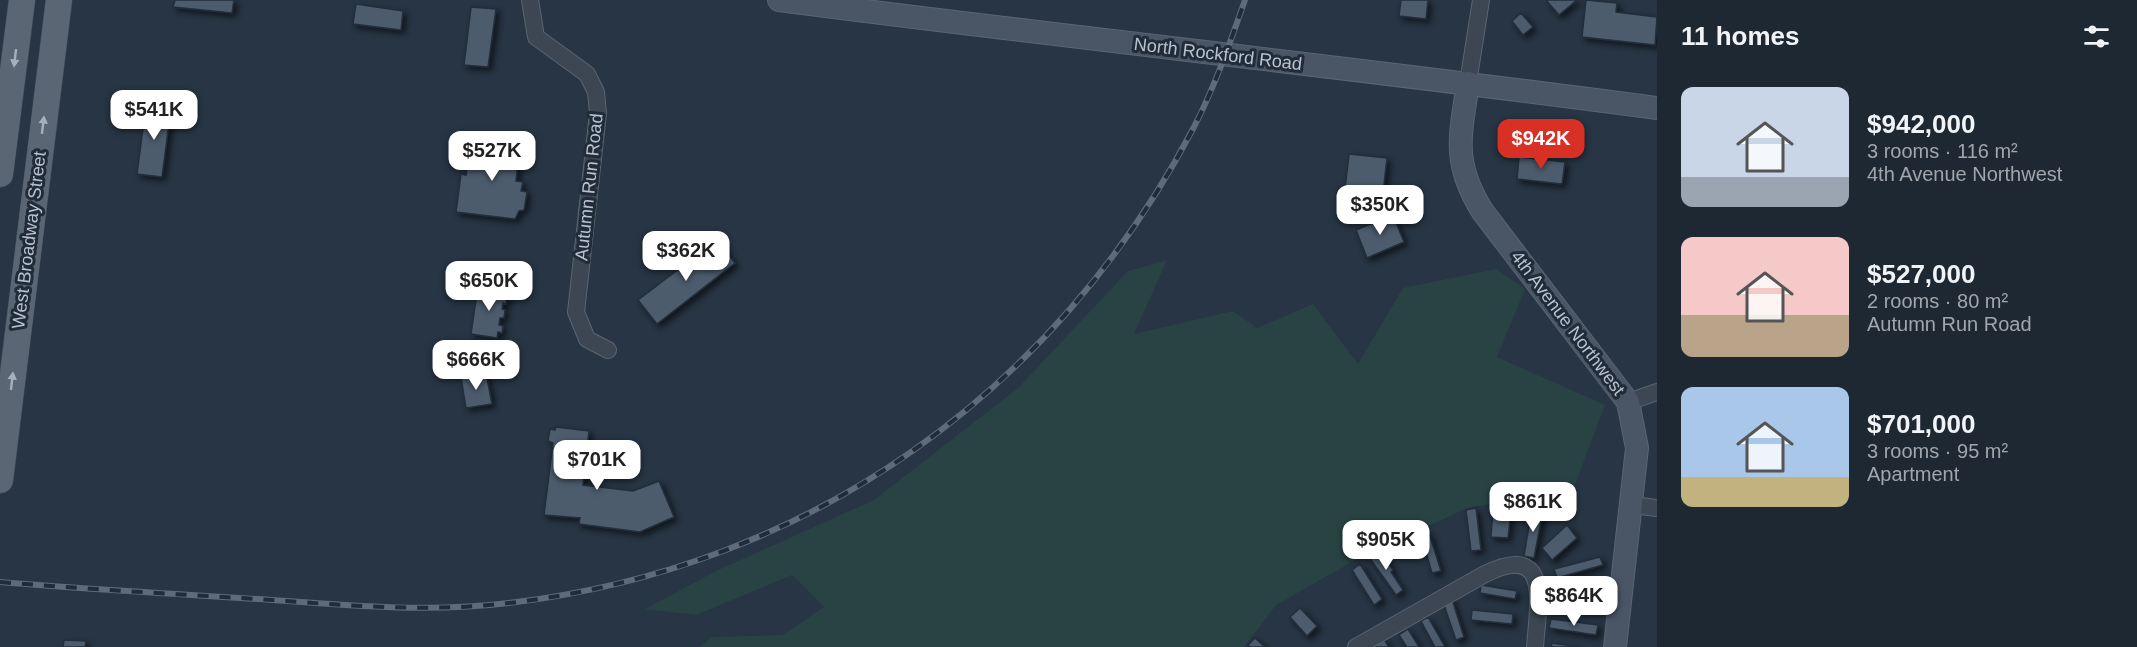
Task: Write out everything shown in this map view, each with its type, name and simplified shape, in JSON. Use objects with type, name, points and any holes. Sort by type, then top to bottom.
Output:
[{"type":"main road","name":"West Broadway Street","points":[[0,174],[22,0]]},
{"type":"main road","name":"West Broadway Street","points":[[0,480],[59,0]]},
{"type":"street","name":"Autumn Run Road","points":[[530,0],[536,37],[587,74],[596,93],[598,113],[576,312],[587,339],[608,350]]},
{"type":"street","name":"North Rockford Road","points":[[779,0],[1006,30],[1468,83],[1657,108]]},
{"type":"street","points":[[1468,83],[1481,0]]},
{"type":"street","name":"4th Avenue Northwest","points":[[1468,83],[1460,142],[1463,169],[1471,193],[1483,212],[1628,402],[1637,448],[1615,647]]},
{"type":"street","points":[[1628,402],[1657,392]]},
{"type":"street","points":[[1632,505],[1657,508]]},
{"type":"street","points":[[1356,647],[1485,574],[1501,567],[1520,564],[1532,570],[1535,577],[1538,607],[1535,647]]},
{"type":"green space","points":[[1167,260],[1134,334],[1233,311],[1257,328],[1313,304],[1358,364],[1403,288],[1496,269],[1525,289],[1497,357],[1605,405],[1573,490],[1467,508],[1359,558],[1276,605],[1244,647],[699,647],[712,637],[783,635],[824,607],[792,575],[696,615],[645,609],[718,570],[874,500],[1018,388],[1128,271]]},
{"type":"building","points":[[175,0],[234,0],[232,13],[173,7]]},
{"type":"building","points":[[1401,0],[1428,0],[1426,19],[1399,16]]},
{"type":"building","points":[[1546,0],[1577,0],[1559,15]]},
{"type":"building","points":[[1586,0],[1617,3],[1616,12],[1657,17],[1655,45],[1582,37]]},
{"type":"building","points":[[356,4],[403,11],[401,30],[353,24]]},
{"type":"building","points":[[471,7],[496,9],[488,67],[464,65]]},
{"type":"building","points":[[1521,13],[1533,27],[1523,35],[1512,21]]},
{"type":"building","points":[[146,105],[171,108],[162,177],[137,174]]},
{"type":"building","points":[[485,140],[506,142],[513,153],[519,153],[516,181],[523,182],[521,191],[527,192],[524,210],[519,211],[515,219],[456,212],[461,174],[466,175],[469,148],[474,148]]},
{"type":"building","points":[[1349,154],[1387,158],[1382,202],[1344,198]]},
{"type":"building","points":[[1519,157],[1565,162],[1562,184],[1517,179]]},
{"type":"building","points":[[1393,215],[1404,242],[1367,258],[1356,230]]},
{"type":"building","points":[[717,240],[735,263],[657,324],[638,300]]},
{"type":"building","points":[[478,286],[505,290],[504,295],[507,295],[506,304],[503,303],[502,309],[505,310],[504,318],[500,318],[499,325],[503,326],[502,333],[498,332],[497,338],[471,334]]},
{"type":"building","points":[[486,373],[492,404],[466,408],[461,377]]},
{"type":"building","points":[[556,427],[589,431],[583,485],[633,491],[659,481],[674,517],[640,532],[579,524],[580,518],[544,515],[553,443],[548,441],[550,429],[555,430]]},
{"type":"building","points":[[1476,508],[1481,550],[1471,551],[1466,510]]},
{"type":"building","points":[[1532,508],[1543,511],[1534,558],[1524,556]]},
{"type":"building","points":[[1493,509],[1511,511],[1508,538],[1491,537]]},
{"type":"building","points":[[1567,525],[1577,538],[1552,560],[1542,548]]},
{"type":"building","points":[[1429,533],[1441,571],[1432,573],[1421,535]]},
{"type":"building","points":[[1378,549],[1393,570],[1391,572],[1403,590],[1396,595],[1369,557]]},
{"type":"building","points":[[1600,557],[1603,565],[1557,578],[1554,569]]},
{"type":"building","points":[[1360,564],[1382,599],[1374,605],[1352,570]]},
{"type":"building","points":[[1481,585],[1517,591],[1515,599],[1480,593]]},
{"type":"building","points":[[1558,595],[1600,600],[1598,609],[1557,604]]},
{"type":"building","points":[[1452,599],[1464,637],[1456,640],[1443,602]]},
{"type":"building","points":[[1300,608],[1317,626],[1307,636],[1290,617]]},
{"type":"building","points":[[1472,610],[1513,614],[1512,624],[1471,620]]},
{"type":"building","points":[[1428,617],[1445,647],[1435,647],[1421,621]]},
{"type":"building","points":[[1551,619],[1598,625],[1596,635],[1549,628]]},
{"type":"building","points":[[1408,629],[1419,647],[1407,647],[1399,635]]},
{"type":"building","points":[[1255,638],[1265,647],[1250,647],[1248,645]]},
{"type":"building","points":[[1383,638],[1389,647],[1376,647],[1374,644]]},
{"type":"building","points":[[64,640],[86,641],[85,647],[63,647]]},
{"type":"building","points":[[1552,643],[1579,647],[1551,647]]},
{"type":"railway","points":[[0,582],[352,606],[415,608],[478,606],[509,603],[619,583],[723,551],[820,507],[912,452],[995,385],[1070,309],[1137,222],[1194,127],[1228,48],[1245,0]]}]
